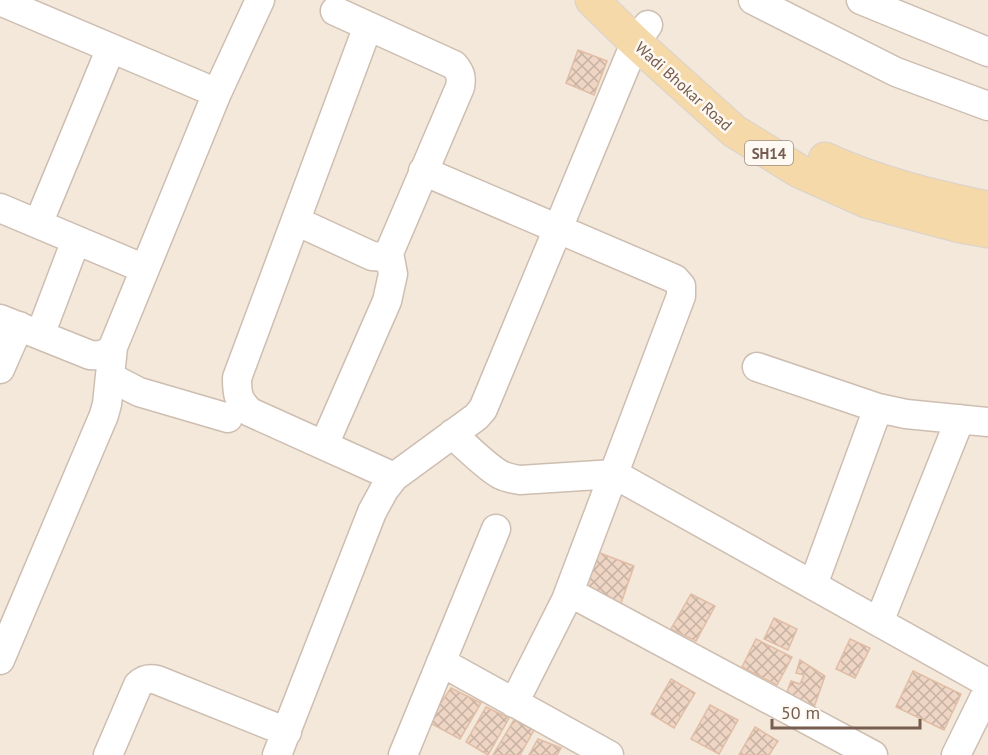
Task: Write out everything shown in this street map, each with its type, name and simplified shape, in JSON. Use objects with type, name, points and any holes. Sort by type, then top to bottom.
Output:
[{"type":"main road","name":"Wadi Bhokar Road","points":[[592,0],[701,76],[766,128],[826,160],[876,180],[988,208]]},
{"type":"main road","name":"Wadi Bhokar Road","points":[[621,0],[642,34],[734,132],[799,171],[866,201],[960,226],[988,231]]},
{"type":"street","points":[[0,658],[104,415],[113,347],[217,93],[260,0]]},
{"type":"street","points":[[753,0],[796,10],[896,72],[988,106]]},
{"type":"street","points":[[861,0],[988,52]]},
{"type":"street","points":[[3,1],[217,93]]},
{"type":"street","points":[[296,221],[372,256],[384,257],[389,253],[460,87],[460,72],[454,65],[335,11]]},
{"type":"street","points":[[368,26],[237,378],[237,393],[241,404],[250,412],[394,477]]},
{"type":"street","points":[[108,755],[138,685],[144,680],[151,679],[282,743],[372,512],[384,490],[394,477],[476,417],[483,409],[642,34]]},
{"type":"street","points":[[38,224],[111,48]]},
{"type":"street","points":[[423,171],[675,279],[681,286],[681,296],[569,592],[514,703]]},
{"type":"street","points":[[0,208],[145,269]]},
{"type":"street","points":[[0,369],[19,327],[76,240]]},
{"type":"street","points":[[324,445],[387,301],[393,274],[389,253]]},
{"type":"street","points":[[19,327],[90,355],[100,356],[108,353],[113,347]]},
{"type":"street","points":[[757,367],[878,408],[906,414],[988,422]]},
{"type":"street","points":[[110,377],[139,392],[228,418]]},
{"type":"street","points":[[813,585],[878,408]]},
{"type":"street","points":[[879,622],[960,419]]},
{"type":"street","points":[[452,434],[493,469],[510,478],[520,480],[614,474],[988,683]]},
{"type":"street","points":[[403,755],[496,529]]},
{"type":"street","points":[[569,592],[873,755]]},
{"type":"street","points":[[441,662],[609,755]]},
{"type":"street","points":[[956,755],[988,690]]},
{"type":"shaded area","points":[[0,0],[988,0],[988,755],[0,755]]},
{"type":"building","points":[[578,50],[607,61],[594,95],[566,83]]},
{"type":"building","points":[[592,550],[634,566],[619,609],[576,591]]},
{"type":"building","points":[[691,594],[715,606],[696,641],[671,629]]},
{"type":"building","points":[[774,618],[797,629],[788,650],[764,639]]},
{"type":"building","points":[[756,639],[792,657],[777,685],[742,667]]},
{"type":"building","points":[[850,639],[870,648],[855,678],[836,669]]},
{"type":"building","points":[[800,660],[825,676],[813,710],[784,700],[791,681],[800,684],[804,675],[796,673]]},
{"type":"building","points":[[913,671],[961,694],[944,730],[896,707]]},
{"type":"building","points":[[671,679],[695,693],[674,728],[651,714]]},
{"type":"building","points":[[451,688],[481,703],[460,739],[428,722]]},
{"type":"building","points":[[710,705],[738,720],[719,754],[691,739]]},
{"type":"building","points":[[486,707],[509,718],[488,755],[466,742]]},
{"type":"building","points":[[514,720],[534,730],[520,755],[493,755]]},
{"type":"building","points":[[755,727],[778,741],[769,755],[739,755]]},
{"type":"building","points":[[538,739],[561,748],[557,755],[529,755]]}]
